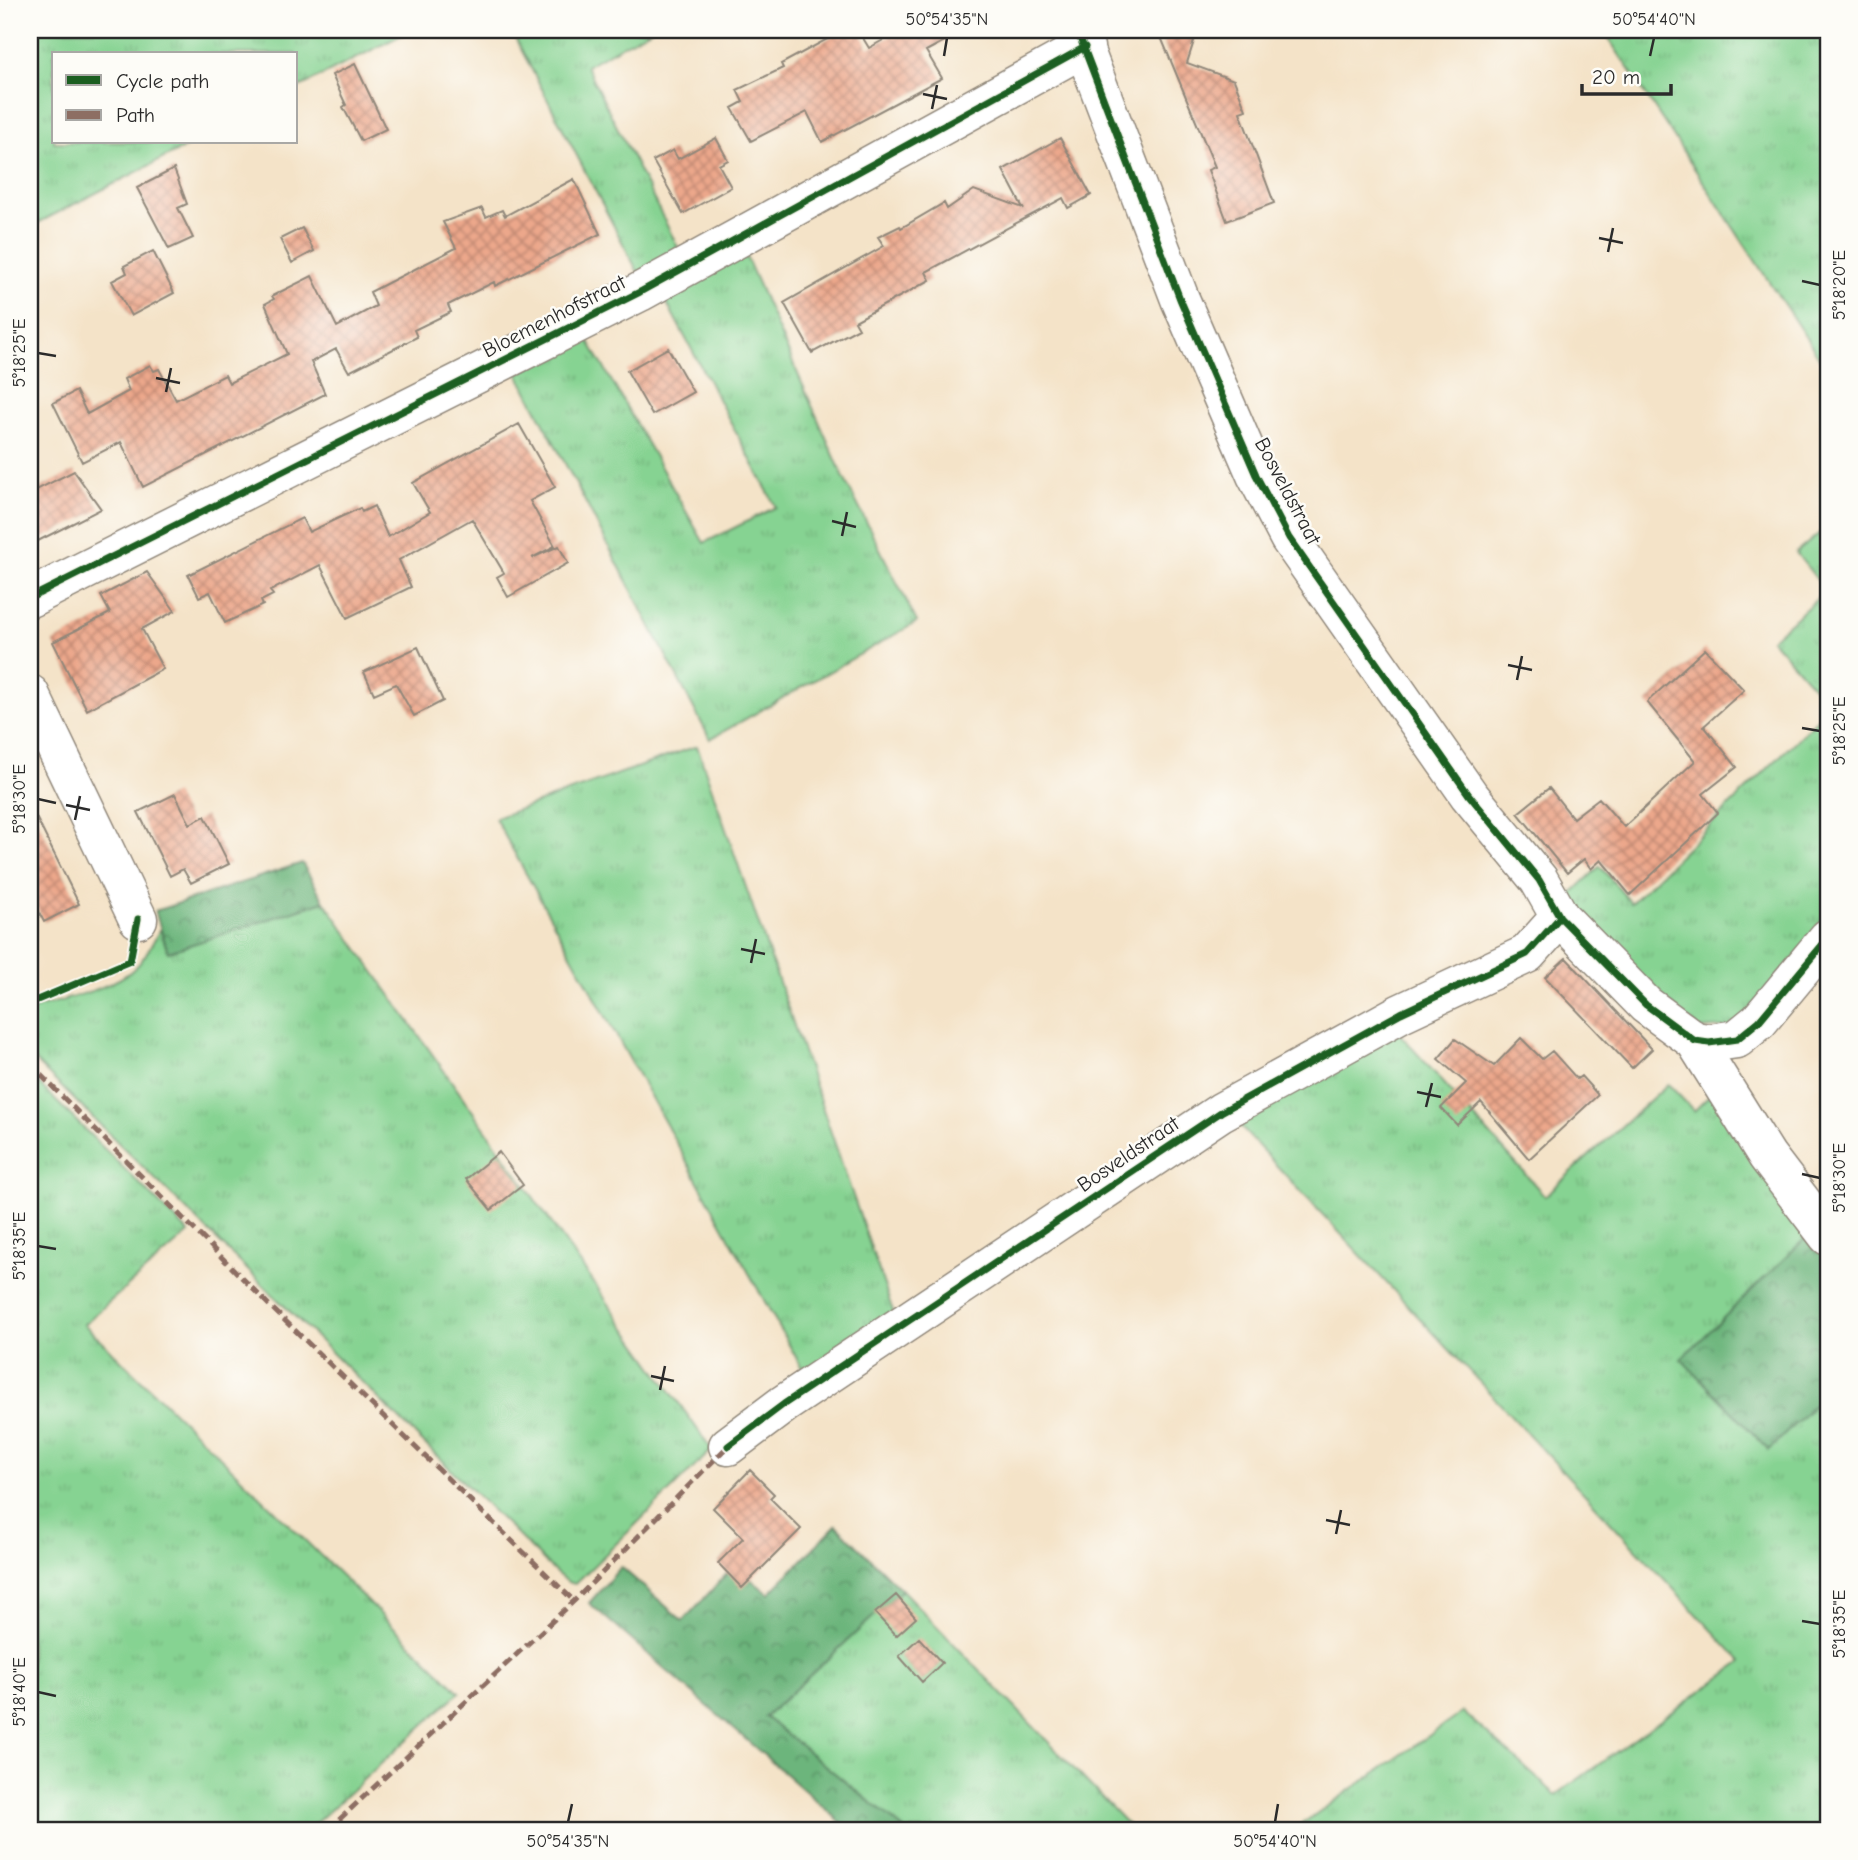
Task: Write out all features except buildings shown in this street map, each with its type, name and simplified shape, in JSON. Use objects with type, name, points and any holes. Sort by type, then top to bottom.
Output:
[{"type":"street","name":"Bloemenhofstraat","points":[[30,598],[640,292],[1081,38]]},
{"type":"street","name":"Bosveldstraat","points":[[1081,38],[1180,299],[1256,475],[1289,538],[1469,794],[1539,880],[1560,917],[1646,1004],[1695,1041]]},
{"type":"street","points":[[30,694],[138,919]]},
{"type":"street","name":"Bosveldstraat","points":[[728,1446],[784,1404],[1221,1112],[1401,1013],[1527,954],[1560,917]]},
{"type":"street","points":[[1695,1041],[1709,1043],[1737,1039],[1759,1021],[1828,938]]},
{"type":"street","points":[[1695,1041],[1767,1156],[1828,1236]]},
{"type":"green space","points":[[30,30],[411,30],[298,88],[298,52],[52,52],[52,144],[191,144],[30,227]]},
{"type":"green space","points":[[511,30],[650,30],[586,66],[681,253],[639,274]]},
{"type":"green space","points":[[1603,30],[1828,30],[1828,371]]},
{"type":"green space","points":[[744,252],[843,476],[917,622],[710,739],[518,374],[586,336],[704,543],[776,507],[663,296]]},
{"type":"green space","points":[[1828,526],[1828,703],[1771,639],[1826,591],[1796,553]]},
{"type":"green space","points":[[1828,709],[1828,917],[1748,1013],[1732,1027],[1700,1029],[1627,969],[1568,897],[1600,866],[1631,903]]},
{"type":"green space","points":[[697,746],[895,1317],[807,1377],[495,818]]},
{"type":"green space","points":[[302,863],[324,901],[168,952],[155,911]]},
{"type":"green space","points":[[324,901],[712,1450],[575,1584],[567,1582],[555,1572],[30,1056],[30,1010],[86,993],[127,974],[144,957],[160,929],[168,952]]},
{"type":"green space","points":[[1397,1031],[1545,1196],[1668,1084],[1694,1111],[1715,1090],[1813,1231],[1769,1450],[1828,1391],[1828,1830],[1293,1830],[1463,1712],[1556,1795],[1742,1662],[1233,1119]]},
{"type":"green space","points":[[30,1075],[189,1233],[84,1324],[460,1692],[308,1830],[30,1830]]},
{"type":"green space","points":[[1822,1222],[1828,1229],[1828,1391],[1769,1450],[1681,1359]]},
{"type":"green space","points":[[836,1525],[902,1590],[765,1717],[905,1830],[850,1830],[589,1603],[621,1567],[683,1621],[734,1566],[769,1594]]},
{"type":"green space","points":[[902,1590],[1133,1830],[905,1830],[765,1717]]},
{"type":"marked path","points":[[30,1064],[272,1308],[574,1601]]},
{"type":"marked path","points":[[328,1830],[574,1601],[728,1446]]},
{"type":"cycle path","points":[[1077,30],[1180,299],[1256,475],[1289,538],[1469,795],[1539,880],[1560,917],[1646,1005],[1695,1041],[1709,1043],[1737,1039],[1759,1021],[1828,938]]},
{"type":"cycle path","points":[[30,598],[640,292],[1085,47]]},
{"type":"cycle path","points":[[728,1446],[784,1404],[1221,1112],[1401,1013],[1527,954],[1560,917]]},
{"type":"cycle path","points":[[30,1003],[130,961],[138,919]]}]
